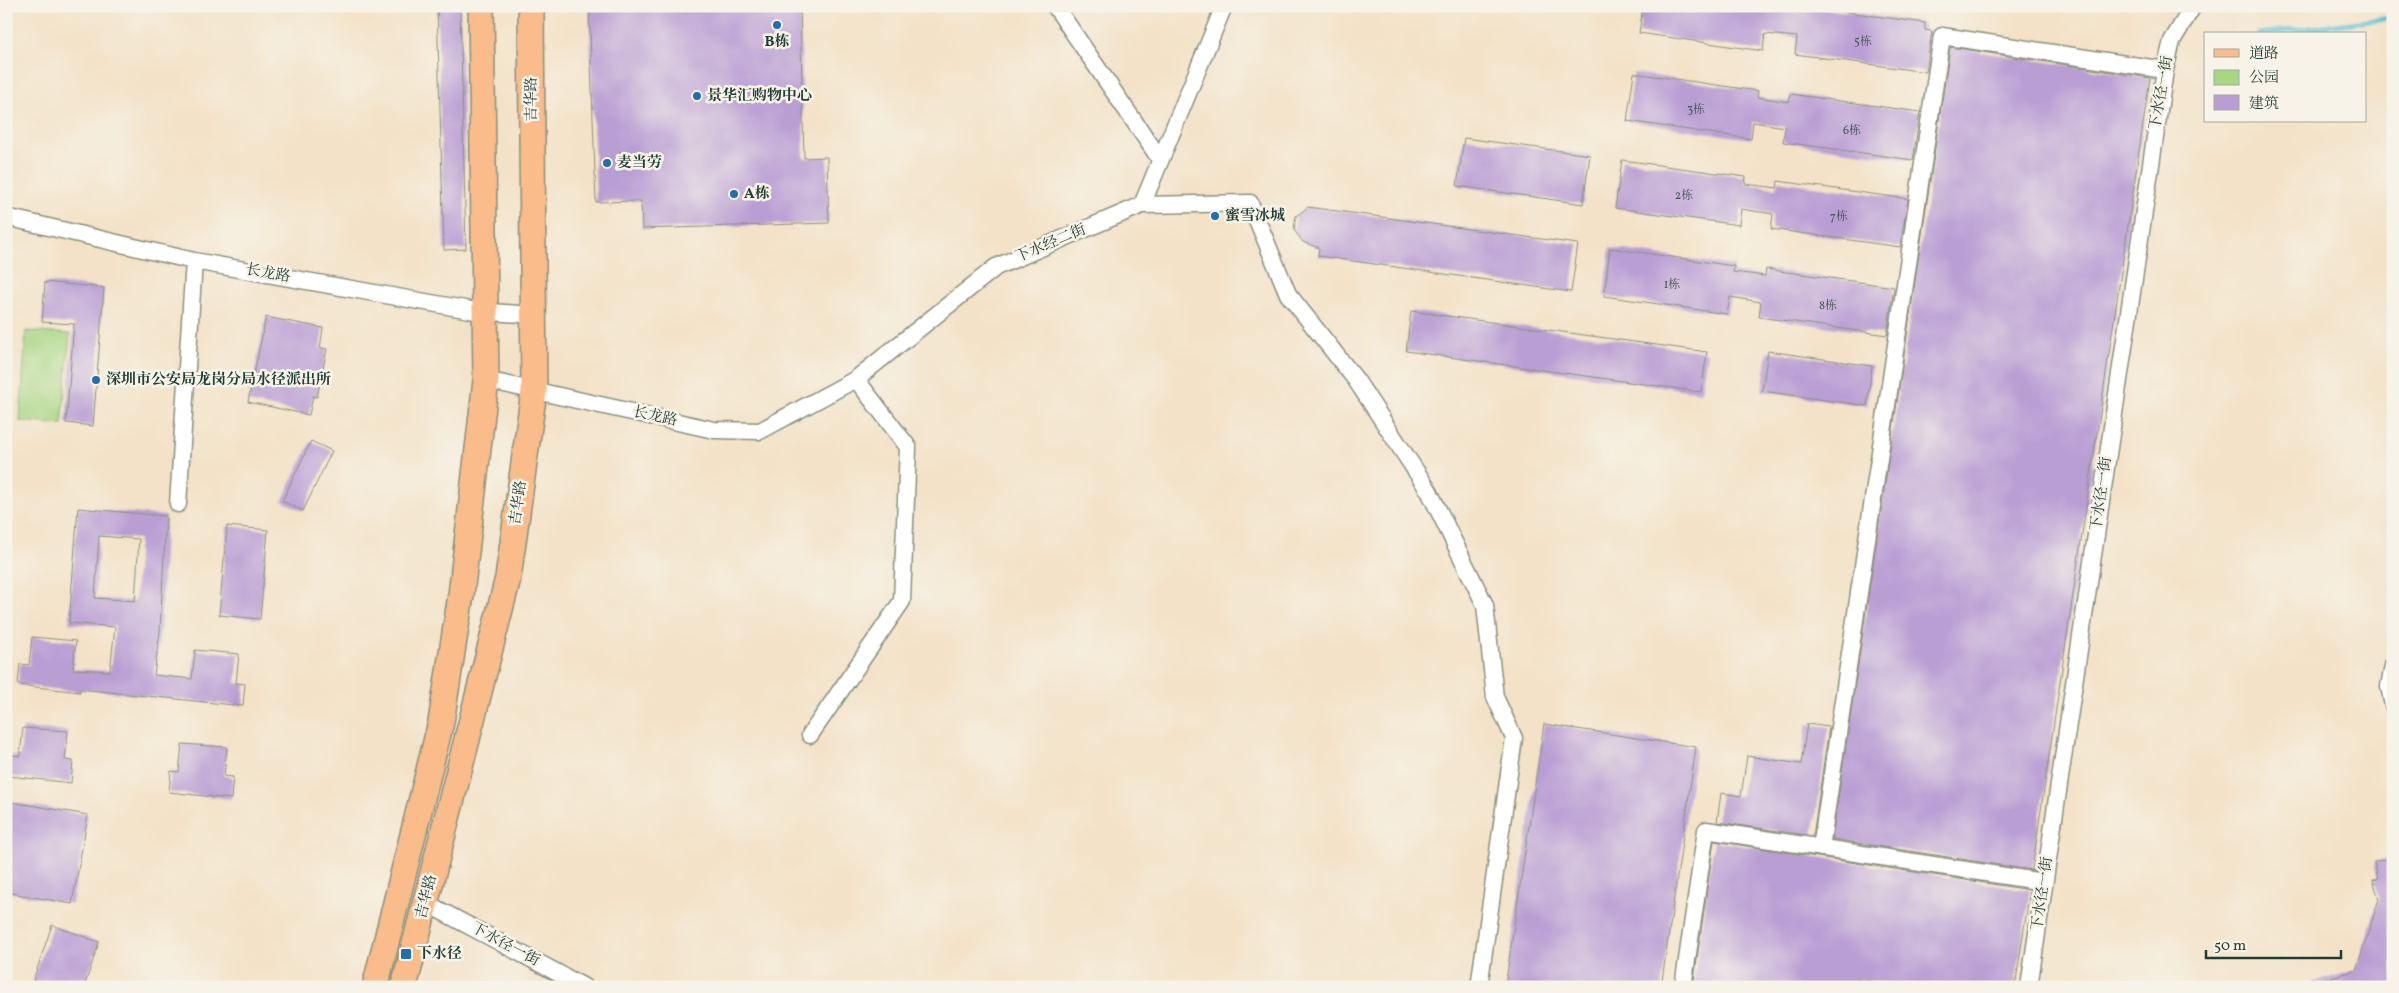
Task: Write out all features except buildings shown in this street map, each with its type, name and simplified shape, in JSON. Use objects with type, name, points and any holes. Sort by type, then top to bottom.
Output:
[{"type":"main road","name":"吉华路","points":[[375,987],[441,722],[461,595],[486,380],[481,6]]},
{"type":"main road","name":"吉华路","points":[[404,987],[508,578],[534,391],[531,6]]},
{"type":"street","points":[[1055,6],[1160,159]]},
{"type":"street","points":[[1142,205],[1224,6]]},
{"type":"street","name":"下水径一街","points":[[2029,987],[2165,70],[2172,41],[2192,6]]},
{"type":"street","points":[[1821,848],[1942,36],[2165,70]]},
{"type":"street","name":"下水经二街","points":[[819,399],[856,379],[996,268],[1142,205],[1250,203],[1288,294],[1356,380],[1429,491],[1485,605],[1495,697],[1514,738],[1478,987]]},
{"type":"street","name":"长龙路","points":[[6,217],[194,261],[485,312],[534,315]]},
{"type":"street","points":[[178,504],[194,261]]},
{"type":"street","points":[[810,735],[902,601],[908,447],[856,379]]},
{"type":"street","name":"长龙路","points":[[486,380],[714,430],[760,431],[819,399]]},
{"type":"street","points":[[2393,666],[2390,686],[2393,706]]},
{"type":"street","points":[[1682,987],[1706,830],[2044,882]]},
{"type":"street","name":"下水径一街","points":[[426,903],[584,987]]},
{"type":"green space","points":[[26,331],[70,334],[62,425],[20,421]]},
{"type":"waterway","points":[[2277,32],[2393,18]]},
{"type":"place","name":"B栋","points":[[777,25]]},
{"type":"place","name":"景华汇购物中心","points":[[697,96]]},
{"type":"place","name":"麦当劳","points":[[607,163]]},
{"type":"place","name":"A栋","points":[[734,194]]},
{"type":"place","name":"蜜雪冰城","points":[[1215,216]]},
{"type":"place","name":"深圳市公安局龙岗分局水径派出所","points":[[96,380]]},
{"type":"place","name":"下水径","points":[[406,954]]}]
